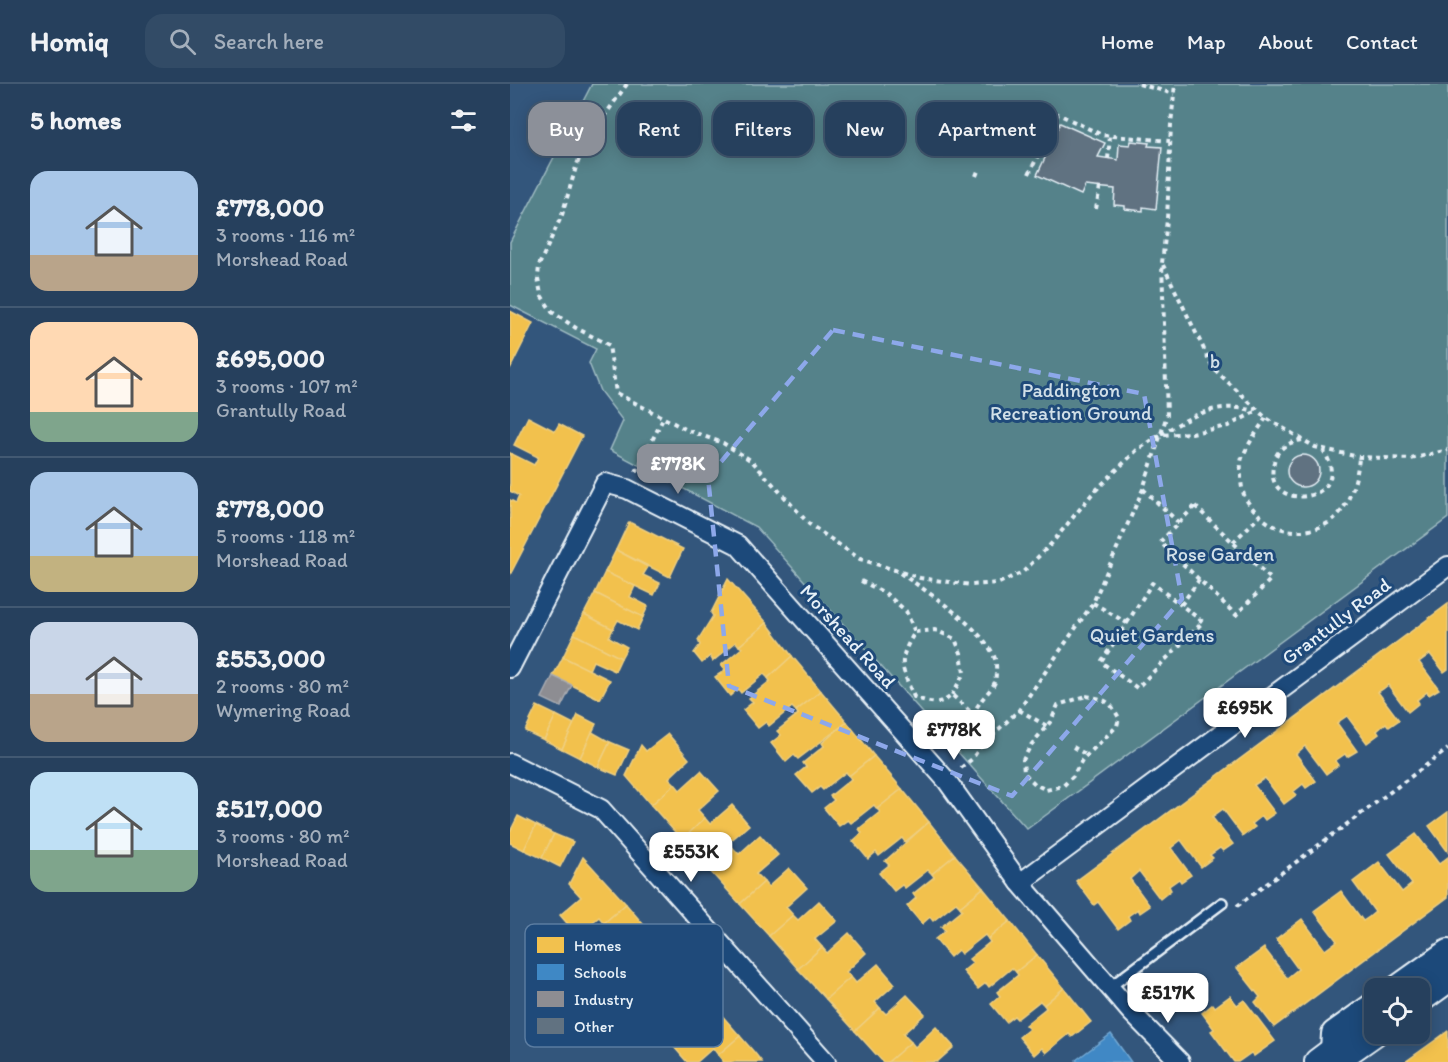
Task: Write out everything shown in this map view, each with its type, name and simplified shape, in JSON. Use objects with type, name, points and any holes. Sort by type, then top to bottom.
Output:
[{"type":"street","name":"Morshead Road","points":[[510,668],[604,483],[627,489],[738,546],[947,780],[1020,884],[1110,987],[1180,1062]]},
{"type":"street","name":"Grantully Road","points":[[1020,884],[1448,566]]},
{"type":"street","points":[[510,763],[601,809],[703,924]]},
{"type":"street","points":[[723,946],[826,1062]]},
{"type":"street","points":[[1413,978],[1448,953]]},
{"type":"street","points":[[1430,992],[1448,979]]},
{"type":"street","points":[[1326,1056],[1335,1034],[1364,1013]]},
{"type":"street","points":[[1326,1056],[1347,1052],[1364,1039]]},
{"type":"lane","points":[[1110,987],[1222,903]]},
{"type":"path","points":[[627,84],[586,142],[562,215],[539,265],[538,278],[541,295],[552,312],[576,328],[609,345],[616,393],[663,419],[723,443],[752,461],[809,524],[860,559],[920,578],[971,585],[999,583],[1023,572],[1052,543],[1092,494],[1137,450],[1190,417],[1219,407],[1238,407],[1257,411]]},
{"type":"path","points":[[1139,84],[1174,94]]},
{"type":"path","points":[[972,759],[981,746],[1019,710],[1093,603],[1143,489],[1161,435],[1167,415],[1162,263],[1167,220],[1175,84]]},
{"type":"path","points":[[1029,174],[1058,114],[1102,135],[1170,141]]},
{"type":"path","points":[[1108,159],[1110,136]]},
{"type":"path","points":[[976,176],[978,171]]},
{"type":"path","points":[[1096,209],[1100,187]]},
{"type":"path","points":[[1162,263],[1213,368],[1266,418],[1302,440],[1323,449],[1359,457],[1410,459],[1448,450]]},
{"type":"path","points":[[1161,435],[1192,434],[1228,426],[1257,411]]},
{"type":"path","points":[[1266,418],[1241,460],[1241,489],[1244,499],[1260,516],[1274,526],[1303,532],[1320,527],[1333,519],[1342,510],[1354,483],[1359,457]]},
{"type":"path","points":[[627,489],[663,419]]},
{"type":"path","points":[[1302,440],[1284,446],[1277,453],[1273,463],[1275,482],[1281,490],[1290,495],[1299,498],[1309,497],[1318,493],[1325,486],[1330,477],[1330,467],[1323,449]]},
{"type":"path","points":[[1143,489],[1179,523]]},
{"type":"path","points":[[1196,506],[1233,542],[1271,579],[1236,615],[1160,542],[1196,506]]},
{"type":"path","points":[[1233,542],[1260,516]]},
{"type":"path","points":[[894,569],[964,621],[987,645],[996,660],[994,682],[979,704],[965,738],[968,748]]},
{"type":"path","points":[[1180,604],[1199,580]]},
{"type":"path","points":[[861,581],[885,593],[906,611],[915,632]]},
{"type":"path","points":[[1152,583],[1180,604],[1203,622],[1137,688],[1101,662],[1152,583]]},
{"type":"path","points":[[1093,603],[1126,623]]},
{"type":"path","points":[[934,630],[955,639],[961,653],[964,673],[952,695],[946,700],[934,704],[914,697],[903,672],[902,655],[915,632],[934,630]]},
{"type":"path","points":[[952,695],[974,715]]},
{"type":"path","points":[[1086,696],[1101,698],[1112,705],[1119,718],[1117,726],[1087,755],[1064,786],[1046,790],[1035,784],[1024,773],[1023,760],[1031,745],[1047,726],[1058,705],[1086,696]]},
{"type":"path","points":[[1019,710],[1047,726]]},
{"type":"path","points":[[1073,747],[1087,755]]},
{"type":"path","points":[[1237,906],[1448,749]]},
{"type":"highlighted area","points":[[833,330],[1144,394],[1182,599],[1012,796],[729,686],[708,477]]},
{"type":"green space","name":"Paddington Recreation Ground","points":[[592,84],[1448,84],[1448,518],[1027,829],[756,527],[610,450],[623,421],[600,391],[589,363],[596,349],[510,305],[510,242],[555,156],[605,156],[605,102],[583,102]]},
{"type":"building: Homes","points":[[510,311],[533,323],[510,369]]},
{"type":"building: Homes","points":[[528,417],[555,431],[559,424],[582,436],[510,575],[510,500],[516,503],[519,496],[510,491],[510,453],[534,465],[538,457],[514,445]]},
{"type":"building: Homes","points":[[629,522],[683,549],[670,577],[616,550]]},
{"type":"building: Homes","points":[[616,550],[648,567],[643,575],[660,583],[654,595],[605,572]]},
{"type":"building: Homes","points":[[605,572],[635,586],[630,597],[648,606],[643,617],[595,593]]},
{"type":"building: Homes","points":[[728,579],[767,623],[739,646],[736,642],[713,661],[710,656],[702,663],[694,653],[700,645],[698,640],[713,616],[711,613]]},
{"type":"building: Homes","points":[[595,593],[643,617],[637,630],[618,620],[613,629],[584,614]]},
{"type":"building: Homes","points":[[1448,604],[1448,669],[1444,672],[1430,654],[1419,662],[1439,689],[1429,695],[1427,692],[1408,712],[1388,685],[1378,692],[1399,720],[1389,727],[1386,723],[1377,731],[1379,734],[1367,743],[1347,716],[1341,720],[1337,723],[1357,751],[1347,757],[1345,754],[1335,761],[1338,765],[1326,774],[1305,746],[1296,754],[1316,781],[1306,788],[1303,784],[1293,792],[1296,795],[1284,804],[1265,778],[1254,785],[1275,813],[1265,820],[1262,816],[1252,824],[1255,827],[1243,836],[1223,809],[1212,817],[1233,844],[1223,851],[1220,848],[1210,855],[1213,858],[1201,867],[1181,840],[1171,848],[1191,875],[1169,886],[1171,890],[1160,899],[1139,871],[1130,879],[1150,906],[1140,913],[1138,909],[1128,916],[1130,920],[1118,929],[1098,902],[1094,905],[1076,881]]},
{"type":"building: Homes","points":[[584,614],[613,629],[609,637],[627,647],[621,658],[574,634]]},
{"type":"building: Homes","points":[[767,623],[792,656],[768,678],[764,674],[741,693],[738,689],[730,696],[715,677],[725,670],[721,665],[742,648],[739,646]]},
{"type":"building: Homes","points":[[574,634],[621,658],[615,671],[593,661],[589,670],[563,657]]},
{"type":"building: Homes","points":[[792,656],[821,691],[796,711],[792,707],[769,726],[766,722],[758,728],[743,710],[753,702],[749,698],[770,681],[768,678]]},
{"type":"building: Homes","points":[[563,657],[610,680],[600,699],[553,676]]},
{"type":"building: Homes","points":[[821,691],[847,722],[798,759],[794,755],[786,762],[771,743],[781,735],[777,731],[798,714],[796,711]]},
{"type":"building: Homes","points":[[537,706],[556,715],[544,740],[525,731]]},
{"type":"building: Homes","points":[[556,715],[574,724],[562,749],[544,740]]},
{"type":"building: Homes","points":[[578,715],[596,724],[580,758],[562,749]]},
{"type":"building: Homes","points":[[847,722],[874,756],[849,776],[846,772],[823,790],[820,787],[812,793],[796,775],[806,767],[803,763],[824,746],[822,743]]},
{"type":"building: Homes","points":[[592,732],[610,742],[598,767],[580,758]]},
{"type":"building: Homes","points":[[668,734],[689,759],[669,778],[675,784],[651,805],[626,776],[641,745],[646,751]]},
{"type":"building: Homes","points":[[610,742],[629,750],[617,775],[598,767]]},
{"type":"building: Homes","points":[[874,756],[902,789],[877,809],[874,805],[851,823],[848,820],[839,826],[824,808],[834,800],[830,796],[851,779],[849,776]]},
{"type":"building: Homes","points":[[701,771],[719,791],[698,810],[705,818],[682,840],[651,805],[675,784],[680,790]]},
{"type":"building: Homes","points":[[902,789],[929,822],[905,842],[902,838],[879,856],[876,852],[868,859],[853,841],[862,833],[859,829],[880,812],[877,809]]},
{"type":"building: Homes","points":[[732,805],[749,825],[728,843],[733,848],[709,870],[682,840],[705,818],[710,824]]},
{"type":"building: Homes","points":[[1448,812],[1448,852],[1429,826]]},
{"type":"building: Homes","points":[[518,816],[536,825],[524,850],[510,843],[510,832]]},
{"type":"building: Homes","points":[[929,822],[955,855],[932,874],[928,870],[905,888],[902,885],[894,891],[879,873],[889,865],[885,861]]},
{"type":"building: Homes","points":[[536,825],[554,834],[542,858],[524,850]]},
{"type":"building: Homes","points":[[554,834],[573,842],[560,867],[542,858]]},
{"type":"building: Homes","points":[[1416,834],[1439,864],[1448,857],[1448,897],[1274,1027],[1255,1002],[1260,997],[1237,968],[1264,948],[1287,978],[1298,969],[1276,939],[1302,919],[1325,950],[1337,941],[1314,911],[1341,891],[1363,921],[1369,917],[1375,912],[1353,882],[1379,862],[1402,892],[1412,884],[1389,854]]},
{"type":"building: Homes","points":[[760,835],[778,855],[756,874],[764,882],[740,904],[709,870],[733,848],[739,854]]},
{"type":"building: Homes","points":[[955,855],[983,888],[960,907],[956,903],[933,921],[930,917],[922,924],[907,906],[916,898],[913,894],[934,877],[932,874]]},
{"type":"building: Homes","points":[[583,857],[626,904],[604,923],[599,917],[590,924],[568,924],[560,915],[581,897],[569,884]]},
{"type":"building: Homes","points":[[789,868],[807,888],[786,907],[793,915],[769,936],[740,904],[764,882],[768,887]]},
{"type":"building: Homes","points":[[983,888],[1010,921],[988,939],[985,935],[961,954],[958,950],[950,957],[935,939],[945,931],[941,927],[962,910],[960,907]]},
{"type":"building: Homes","points":[[819,901],[837,921],[815,939],[822,947],[798,969],[769,936],[793,915],[798,920]]},
{"type":"building: Homes","points":[[626,904],[643,924],[605,924]]},
{"type":"building: Homes","points":[[1010,921],[1037,955],[1016,972],[1012,968],[989,987],[986,983],[978,989],[963,971],[973,963],[969,959],[990,942],[988,939]]},
{"type":"building: Homes","points":[[849,933],[866,953],[846,972],[851,977],[826,999],[798,969],[822,947],[827,953]]},
{"type":"building: Homes","points":[[1037,955],[1064,988],[1044,1005],[1040,1001],[1017,1019],[1014,1016],[1006,1022],[991,1004],[1000,996],[997,992]]},
{"type":"building: Homes","points":[[878,964],[895,984],[875,1002],[880,1008],[855,1031],[826,999],[851,977],[856,983]]},
{"type":"building: Homes","points":[[1064,988],[1091,1022],[1072,1037],[1069,1034],[1046,1053],[1042,1048],[1034,1055],[1019,1037],[1029,1029],[1025,1025],[1046,1008],[1044,1005]]},
{"type":"building: Homes","points":[[907,995],[925,1014],[903,1034],[911,1042],[888,1062],[883,1062],[855,1031],[880,1008],[886,1014]]},
{"type":"building: Homes","points":[[1230,996],[1237,1005],[1244,1000],[1275,1041],[1254,1056],[1251,1053],[1238,1062],[1234,1062],[1211,1031],[1214,1029],[1202,1013],[1213,1004],[1215,1007]]},
{"type":"building: Homes","points":[[723,1017],[740,1036],[718,1055],[713,1048],[697,1062],[687,1062],[674,1047],[723,1047]]},
{"type":"building: Homes","points":[[936,1027],[954,1047],[937,1062],[888,1062],[911,1042],[915,1047]]},
{"type":"building: Homes","points":[[1448,1031],[1448,1062],[1405,1062],[1437,1039]]},
{"type":"building: Homes","points":[[740,1036],[762,1062],[722,1062],[718,1055]]},
{"type":"building: Schools","points":[[1111,1034],[1131,1062],[1078,1062],[1076,1060]]},
{"type":"building: Industry","points":[[553,676],[572,685],[561,707],[542,698]]},
{"type":"building: Other","points":[[1060,123],[1105,143],[1098,157],[1118,160],[1119,144],[1130,145],[1131,141],[1162,147],[1156,209],[1143,207],[1143,211],[1125,209],[1125,206],[1114,205],[1115,189],[1085,186],[1081,195],[1037,175],[1045,158],[1040,156],[1057,156],[1057,130]]},
{"type":"building: Other","points":[[1303,455],[1315,459],[1319,471],[1315,483],[1303,487],[1291,483],[1287,471],[1291,459]]},
{"type":"park label","name":"b","points":[[1215,361]]},
{"type":"park label","name":"Rose Garden","points":[[1220,554]]},
{"type":"park label","name":"Quiet Gardens","points":[[1152,635]]}]
